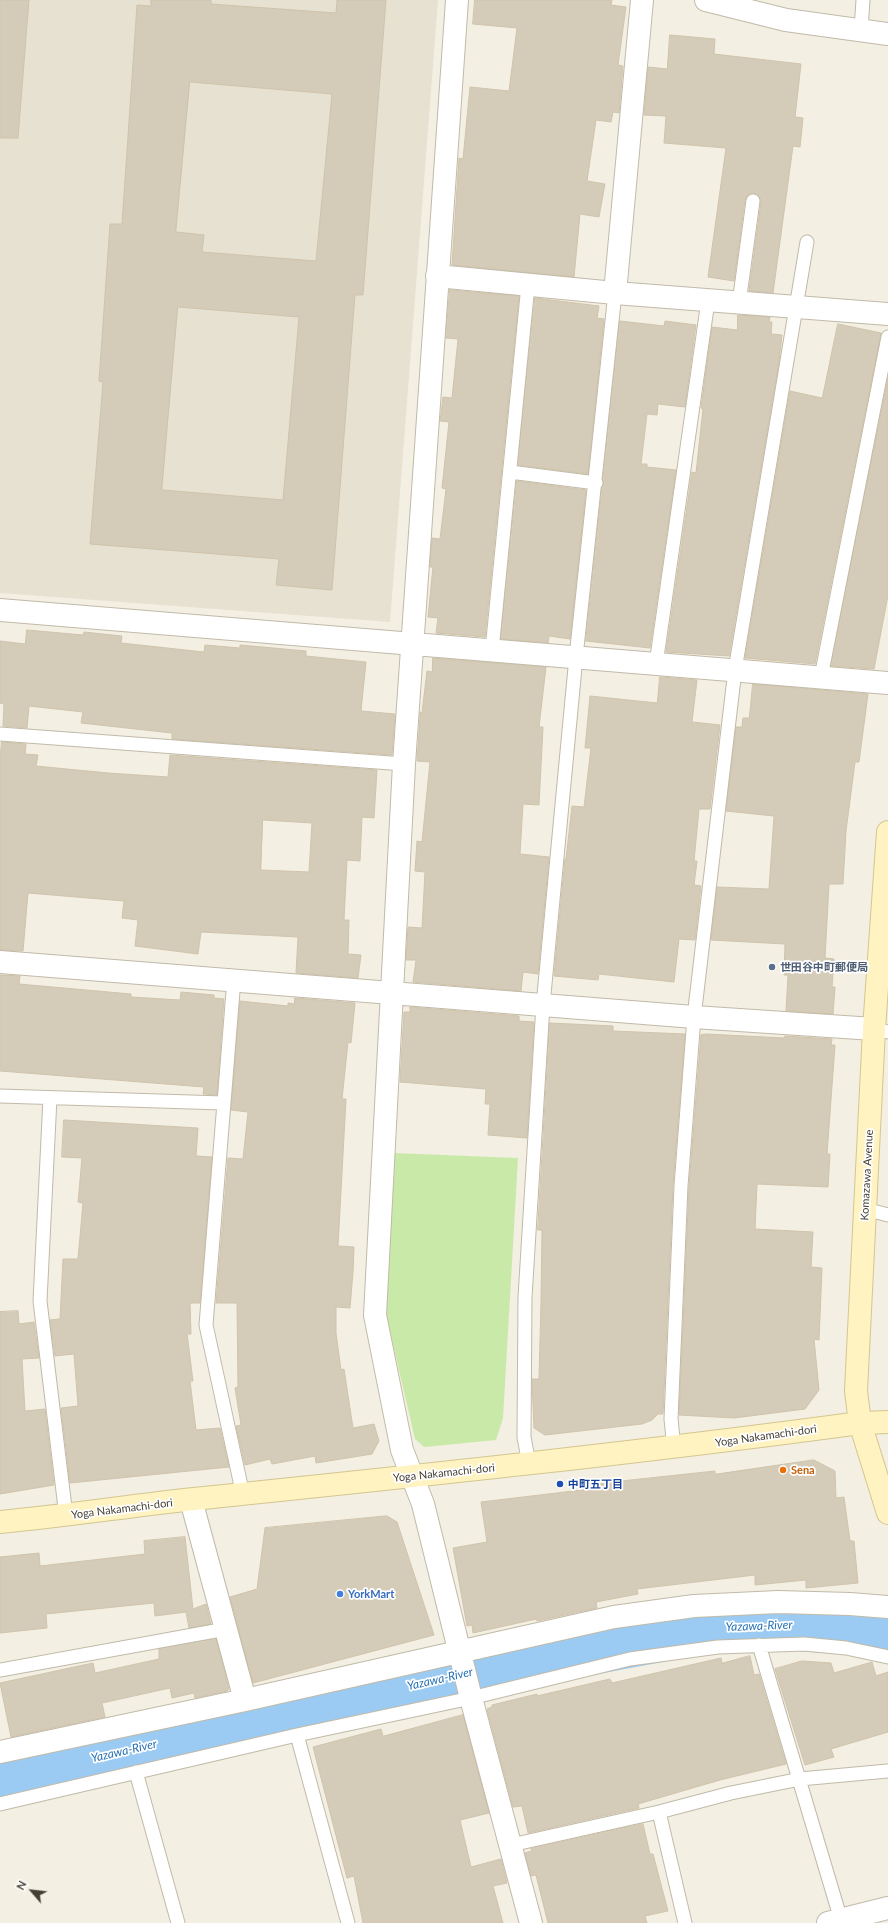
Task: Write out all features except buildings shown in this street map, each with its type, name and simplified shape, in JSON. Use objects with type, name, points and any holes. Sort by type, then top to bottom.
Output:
[{"type":"street","points":[[457,0],[404,764],[375,1315],[402,1450],[423,1504],[531,1923]]},
{"type":"street","points":[[615,293],[642,0]]},
{"type":"street","points":[[706,0],[786,20],[888,34]]},
{"type":"street","points":[[437,276],[708,301],[888,314]]},
{"type":"street","points":[[0,610],[888,683]]},
{"type":"street","name":"Komazawa Avenue","points":[[888,832],[881,1030],[866,1209],[856,1391],[860,1424],[888,1513]]},
{"type":"street","points":[[0,962],[694,1017],[881,1030]]},
{"type":"street","name":"Yoga Nakamachi-dori","points":[[0,1522],[66,1516],[191,1500],[674,1448],[860,1424],[888,1422]]},
{"type":"street","points":[[191,1500],[244,1700]]},
{"type":"street","points":[[0,1752],[462,1655],[614,1617],[694,1606],[778,1602],[850,1604],[888,1608]]},
{"type":"street","points":[[835,1921],[888,1908]]},
{"type":"lane","points":[[861,30],[864,0]]},
{"type":"lane","points":[[739,303],[753,201]]},
{"type":"lane","points":[[674,1448],[671,1419],[681,1202],[694,1017],[735,670],[807,242]]},
{"type":"lane","points":[[492,650],[528,285]]},
{"type":"lane","points":[[529,1464],[524,1437],[524,1297],[543,1005],[576,657],[596,483],[615,293]]},
{"type":"lane","points":[[656,664],[708,301]]},
{"type":"lane","points":[[821,677],[888,337]]},
{"type":"lane","points":[[510,472],[596,483]]},
{"type":"lane","points":[[0,734],[404,764]]},
{"type":"lane","points":[[234,980],[206,1325],[243,1495]]},
{"type":"lane","points":[[0,1096],[224,1102]]},
{"type":"lane","points":[[50,1098],[40,1301],[66,1516]]},
{"type":"lane","points":[[866,1209],[888,1215]]},
{"type":"lane","points":[[0,1670],[226,1630]]},
{"type":"lane","points":[[0,1804],[297,1735],[472,1698],[630,1659],[718,1647],[804,1644],[846,1648],[888,1657]]},
{"type":"lane","points":[[759,1645],[800,1779],[835,1921]]},
{"type":"lane","points":[[297,1735],[348,1923]]},
{"type":"lane","points":[[512,1845],[659,1812],[731,1793],[800,1779],[888,1771]]},
{"type":"lane","points":[[136,1772],[178,1923]]},
{"type":"lane","points":[[659,1812],[685,1923]]},
{"type":"shaded area","points":[[0,0],[438,0],[390,622],[0,593]]},
{"type":"green space","points":[[393,1153],[518,1158],[503,1418],[496,1440],[424,1447],[415,1439],[385,1310]]},
{"type":"waterway","name":"Yazawa-River","points":[[0,1779],[492,1667],[695,1629],[776,1623],[886,1632]]},
{"type":"place","name":"世田谷中町郵便局","points":[[772,967]]},
{"type":"place","name":"Sena","points":[[783,1470]]},
{"type":"place","name":"中町五丁目","points":[[560,1484]]},
{"type":"place","name":"YorkMart","points":[[340,1594]]}]
